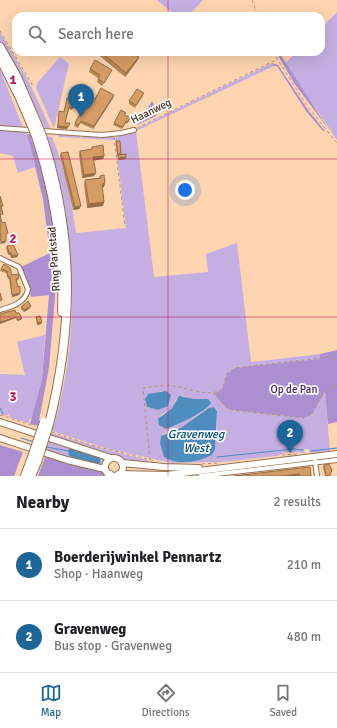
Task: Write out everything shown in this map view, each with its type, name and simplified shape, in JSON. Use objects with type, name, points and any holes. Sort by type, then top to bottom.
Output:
[{"type":"highway","name":"Ring Parkstad","points":[[0,47],[17,77],[39,136],[55,210],[62,277],[60,335],[55,376],[45,426],[30,471]]},
{"type":"highway","name":"Ring Parkstad","points":[[0,58],[35,126]]},
{"type":"street","name":"Haanweg","points":[[0,128],[114,134],[134,130]]},
{"type":"street","points":[[0,258],[19,267],[28,289],[26,296],[18,304],[0,310]]},
{"type":"street","points":[[0,422],[111,458],[117,458],[122,463],[192,472]]},
{"type":"street","points":[[0,438],[112,474],[153,476],[315,460],[337,460]]},
{"type":"street","points":[[200,476],[315,460],[337,454]]},
{"type":"street","points":[[111,458],[106,462],[112,474]]},
{"type":"street","points":[[315,460],[317,476]]},
{"type":"street","points":[[112,474],[122,469],[122,463]]},
{"type":"path","points":[[252,0],[256,12]]},
{"type":"path","points":[[0,31],[12,51]]},
{"type":"path","points":[[15,56],[33,86]]},
{"type":"path","points":[[274,56],[307,106],[337,143]]},
{"type":"path","name":"Haanweg","points":[[134,130],[276,60]]},
{"type":"path","points":[[114,134],[116,161],[125,226]]},
{"type":"path","points":[[0,415],[45,426],[99,447],[150,460],[143,388],[173,386],[192,391],[219,392],[222,389],[227,374],[235,368],[329,358],[337,360]]},
{"type":"path","points":[[213,392],[227,408],[232,410],[304,418],[312,414],[324,392],[337,385]]},
{"type":"shaded area","points":[[157,0],[203,0],[192,12],[171,12]]},
{"type":"shaded area","points":[[337,12],[337,140],[285,63],[293,56],[325,56],[325,24]]},
{"type":"shaded area","points":[[0,32],[12,53],[12,56],[14,56],[29,82],[50,127],[49,129],[45,128],[23,82],[0,43]]},
{"type":"shaded area","points":[[60,57],[69,64],[54,128],[36,88],[38,82]]},
{"type":"shaded area","points":[[272,63],[274,66],[136,131],[154,277],[208,272],[206,254],[237,243],[251,362],[320,354],[320,359],[232,370],[227,374],[222,390],[214,393],[230,410],[304,418],[312,414],[325,392],[330,451],[310,453],[309,449],[304,449],[305,453],[287,452],[277,456],[222,462],[172,463],[108,449],[52,431],[67,365],[70,343],[72,297],[67,238],[46,136],[52,137],[61,160],[70,196],[76,233],[126,228],[115,140],[59,137],[59,134],[79,134],[82,138],[84,135],[97,135],[98,138],[101,138],[103,136],[112,135],[113,138],[116,138],[118,135],[136,129]],"holes":[[[162,391],[169,405],[158,410],[147,407],[146,397]],[[183,396],[192,399],[208,399],[209,406],[180,423],[165,429],[162,426],[161,415],[172,408],[176,399]],[[209,408],[217,409],[216,441],[212,455],[201,460],[188,462],[169,460],[164,457],[160,439],[163,434],[182,427]]]},
{"type":"shaded area","points":[[0,69],[23,128],[0,127]]},
{"type":"shaded area","points":[[0,129],[20,131],[27,134],[35,167],[18,173],[13,156],[0,153]]},
{"type":"shaded area","points":[[45,335],[42,379],[30,424],[31,419],[29,419],[29,423],[8,417],[10,414],[5,416],[0,414],[0,374],[25,375],[17,342]]},
{"type":"shaded area","points":[[51,433],[104,449],[148,460],[147,464],[120,458],[50,437]]},
{"type":"shaded area","points":[[49,440],[106,458],[103,467],[45,451]]},
{"type":"green space","points":[[278,56],[282,56],[329,130],[294,83]]},
{"type":"green space","points":[[272,63],[278,65],[308,110],[325,131],[323,131],[306,111],[277,66],[274,66]]},
{"type":"green space","points":[[152,101],[158,111],[156,116],[137,125]]},
{"type":"green space","points":[[27,134],[30,134],[46,183],[55,228],[55,297],[49,368],[38,426],[30,424],[42,379],[49,295],[31,297],[29,287],[21,267],[50,253],[43,199]]},
{"type":"green space","name":"Op de Pan","points":[[337,350],[337,422],[328,424],[325,392],[312,414],[304,418],[231,410],[226,408],[214,393],[222,390],[227,374],[235,368],[320,359],[320,354]]},
{"type":"green space","points":[[0,445],[23,452],[14,476],[0,476]]},
{"type":"green space","points":[[46,455],[104,472],[107,476],[38,476]]},
{"type":"water","name":"Gravenweg West","points":[[166,391],[171,395],[168,406],[158,410],[147,407],[145,399],[148,394]]},
{"type":"water","name":"Gravenweg West","points":[[179,396],[194,399],[208,399],[211,403],[204,410],[183,422],[166,429],[159,425],[158,419],[172,408]]},
{"type":"water","name":"Gravenweg West","points":[[214,407],[217,411],[215,449],[212,455],[201,460],[188,462],[169,460],[164,457],[160,443],[161,436],[182,427],[209,408]]},
{"type":"water","points":[[71,448],[98,457],[100,459],[100,463],[96,464],[69,456],[68,450]]},
{"type":"building","points":[[106,56],[139,57],[126,73]]},
{"type":"building","points":[[95,60],[112,70],[104,83],[98,79],[100,75],[90,69]]},
{"type":"building","points":[[101,88],[114,95],[94,126],[81,121],[79,125],[75,123],[90,96],[95,99]]},
{"type":"building","points":[[137,89],[144,93],[136,105],[129,101]]},
{"type":"building","points":[[67,98],[74,101],[73,108],[69,107],[65,123],[70,123],[68,127],[58,126],[59,111],[64,112]]},
{"type":"building","points":[[121,110],[126,113],[124,115],[130,117],[128,122],[126,121],[123,127],[114,123]]},
{"type":"building","points":[[116,141],[120,141],[121,154],[118,154]]},
{"type":"building","points":[[103,145],[104,156],[93,157],[96,173],[84,175],[80,151]]},
{"type":"building","points":[[68,152],[81,206],[75,207],[61,153]]},
{"type":"building","points":[[126,154],[126,157],[119,158],[118,155]]},
{"type":"building","points":[[104,175],[105,183],[102,184],[104,202],[89,204],[85,180],[101,178],[100,176]]},
{"type":"building","points":[[0,196],[3,206],[1,206],[3,214],[0,215]]},
{"type":"building","points":[[0,215],[2,223],[5,222],[8,233],[6,234],[6,241],[1,242],[0,237]]},
{"type":"building","points":[[13,244],[18,255],[12,256],[11,253],[9,253],[7,246]]},
{"type":"building","points":[[4,264],[10,268],[12,275],[18,274],[19,278],[16,279],[18,287],[20,286],[20,293],[12,295],[10,277],[8,277],[7,271],[1,269]]},
{"type":"building","points":[[28,301],[31,306],[25,310],[21,307]]},
{"type":"building","points":[[15,310],[16,313],[19,313],[22,318],[17,320],[17,317],[0,322],[0,314]]},
{"type":"building","points":[[40,316],[42,322],[38,323],[36,317]]},
{"type":"building","points":[[329,464],[332,470],[330,475],[326,476],[324,465]]},
{"type":"building","points":[[310,467],[311,476],[300,476],[300,474],[281,476],[234,476]]},
{"type":"waterway","points":[[0,408],[3,414]]},
{"type":"waterway","points":[[21,438],[34,442]]},
{"type":"waterway","points":[[46,447],[69,451]]},
{"type":"waterway","points":[[311,451],[337,448]]},
{"type":"waterway","points":[[217,457],[294,449],[303,450]]},
{"type":"place","name":"Boerderijwinkel Pennartz","points":[[81,117]]},
{"type":"place","name":"Gravenweg","points":[[290,453]]}]
